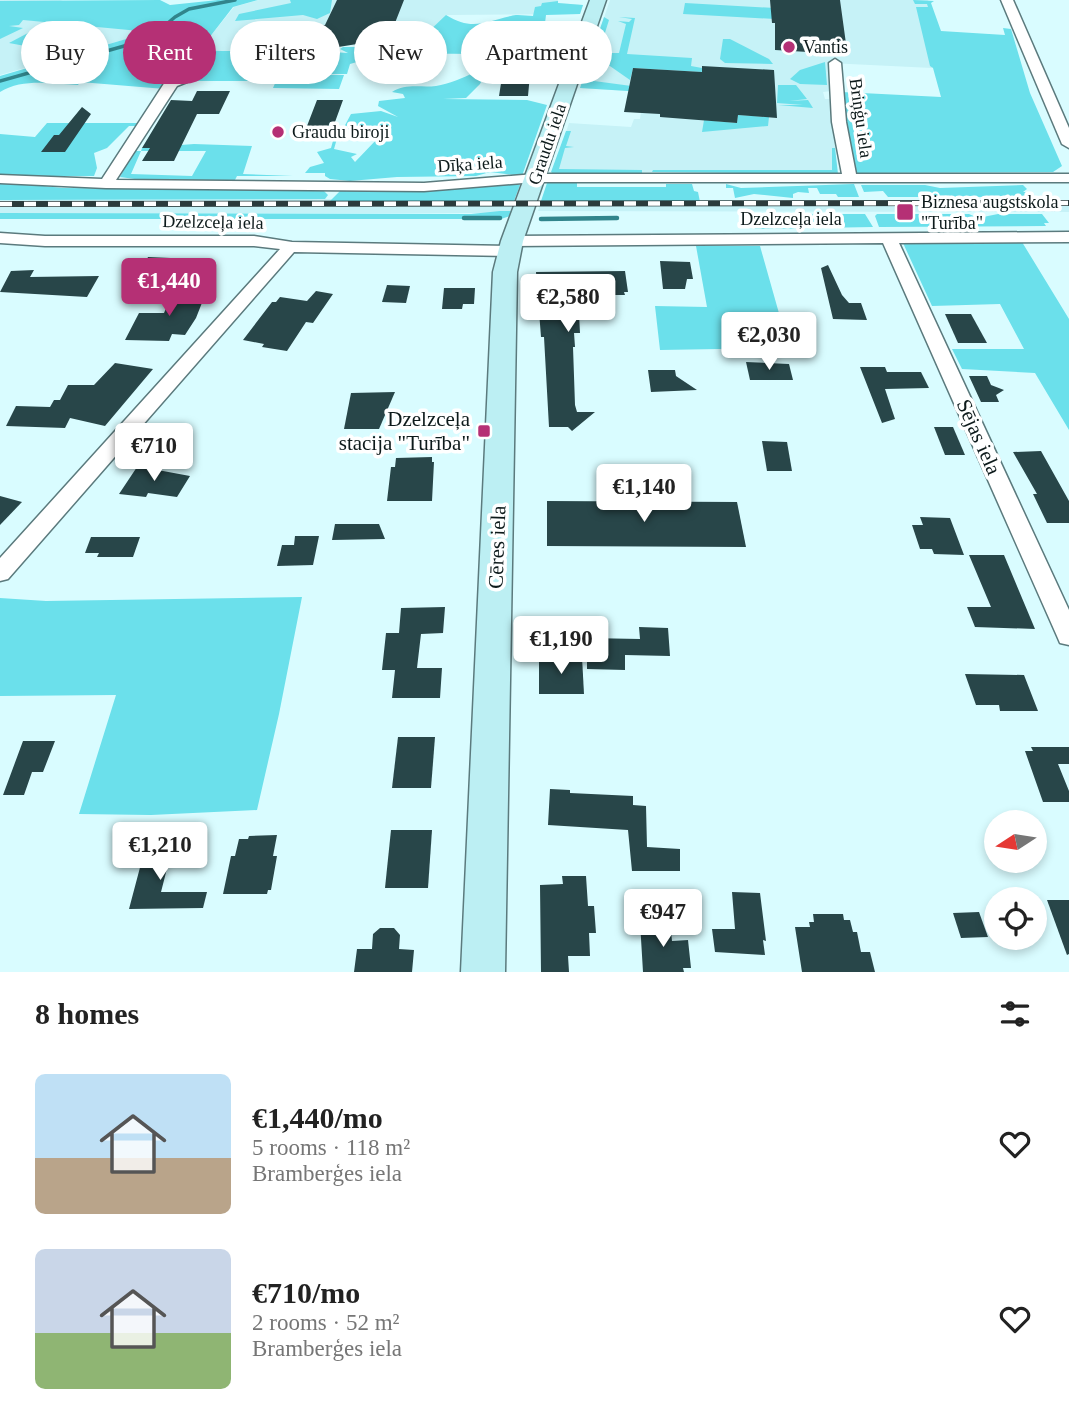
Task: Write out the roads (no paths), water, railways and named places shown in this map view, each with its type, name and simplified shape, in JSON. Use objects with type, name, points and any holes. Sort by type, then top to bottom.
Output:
[{"type":"main road","name":"Graudu iela","points":[[525,209],[598,0]]},
{"type":"main road","name":"Cēres iela","points":[[483,972],[505,272],[511,246],[525,209]]},
{"type":"street","points":[[1007,0],[1069,144]]},
{"type":"street","name":"Briņģu iela","points":[[835,63],[839,122],[850,178]]},
{"type":"street","points":[[106,184],[171,84]]},
{"type":"street","name":"Dīķa iela","points":[[0,179],[106,184],[424,187],[535,178],[1069,178]]},
{"type":"street","name":"Dzelzceļa iela","points":[[0,239],[254,241],[280,243],[290,247],[1069,237]]},
{"type":"street","name":"Sējas iela","points":[[889,238],[1069,636]]},
{"type":"street","points":[[0,573],[290,247]]},
{"type":"waterway","points":[[0,81],[149,39],[189,9],[235,0]]},
{"type":"waterway","points":[[464,218],[500,218]]},
{"type":"waterway","points":[[541,219],[617,218]]},
{"type":"railway","points":[[0,204],[1069,203]]},
{"type":"place","name":"Vantis","points":[[789,47]]},
{"type":"place","name":"Graudu biroji","points":[[278,132]]},
{"type":"place","name":"Biznesa augstskola \"Turība\"","points":[[905,212]]},
{"type":"place","name":"Dzelzceļa stacija \"Turība\"","points":[[484,431]]}]
